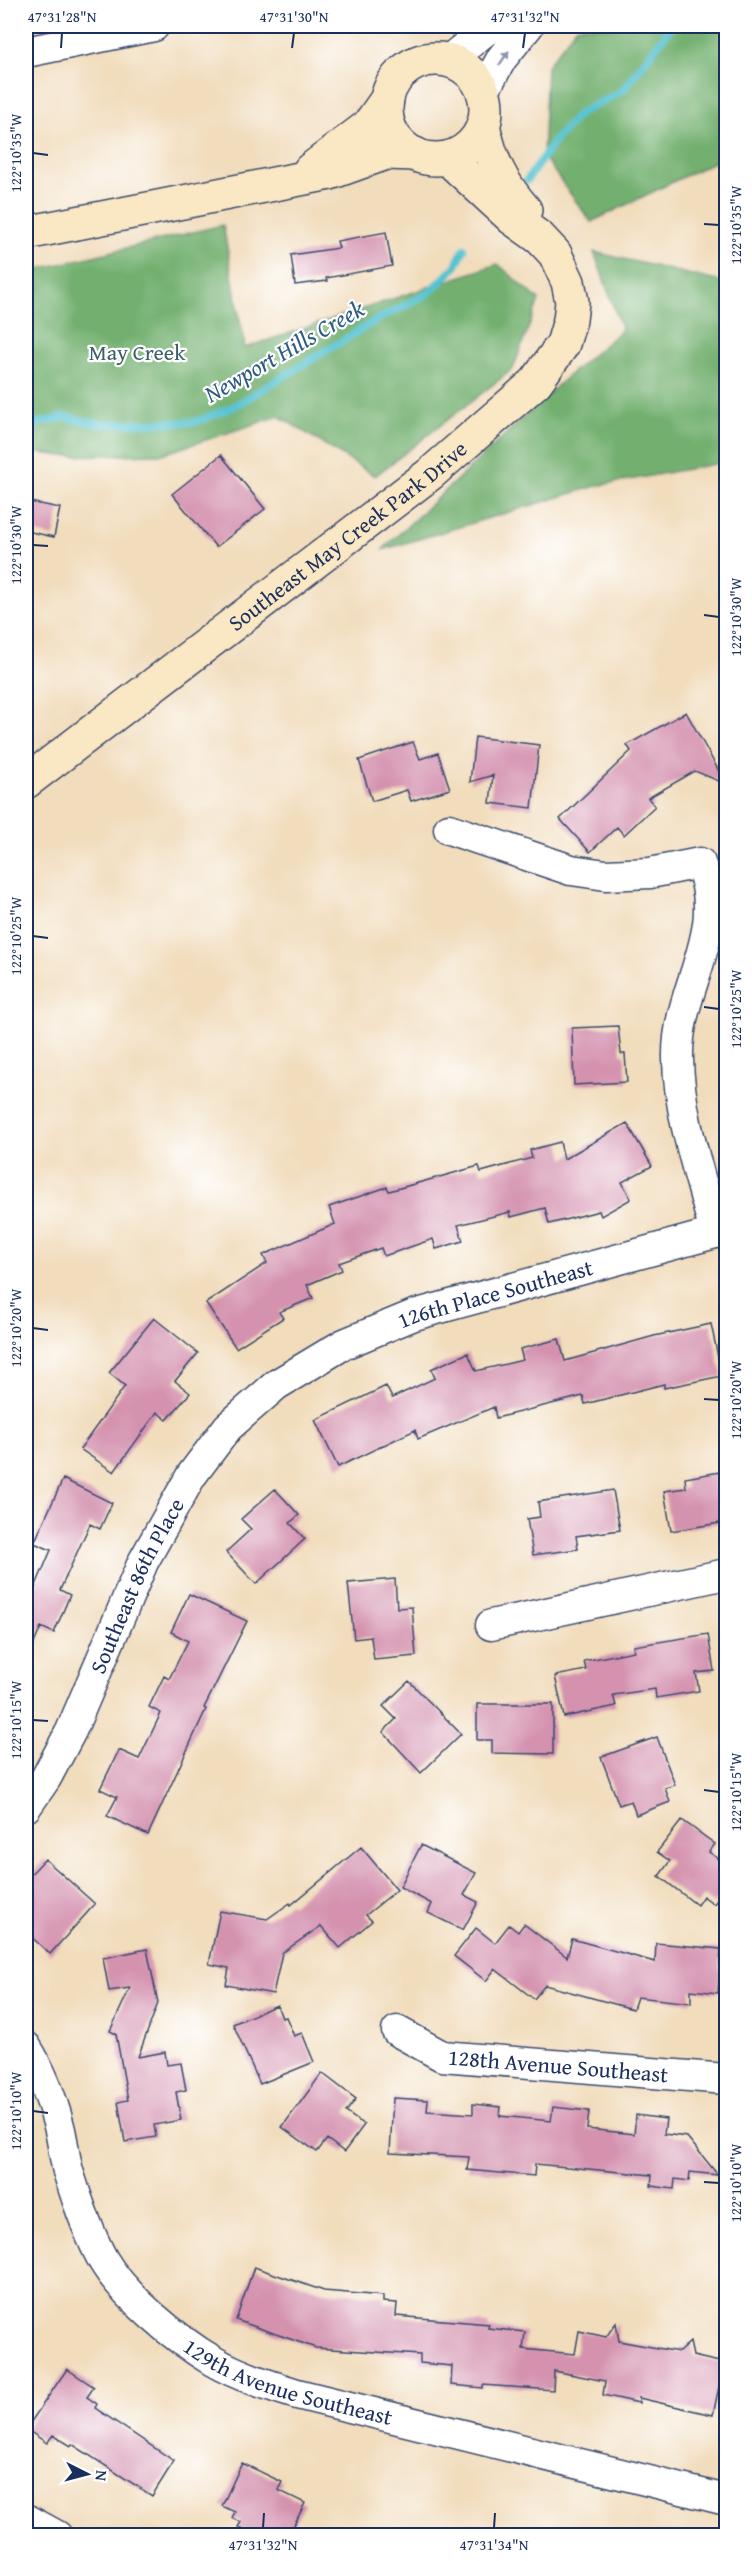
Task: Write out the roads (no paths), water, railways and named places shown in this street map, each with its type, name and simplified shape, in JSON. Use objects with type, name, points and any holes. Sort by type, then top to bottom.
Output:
[{"type":"street","points":[[26,52],[154,26]]},
{"type":"street","points":[[449,60],[491,26]]},
{"type":"street","points":[[483,92],[502,58],[528,26]]},
{"type":"street","points":[[26,233],[330,173],[386,153],[447,158],[463,151],[475,140],[483,125],[486,109],[483,92],[475,78],[464,67],[449,60],[425,61],[403,71],[368,126],[299,178]]},
{"type":"street","points":[[387,99],[387,116],[392,131],[401,144],[415,154]]},
{"type":"street","name":"Southeast May Creek Park Drive","points":[[483,125],[490,157],[506,187],[530,216],[540,238]]},
{"type":"street","name":"Southeast May Creek Park Drive","points":[[26,782],[430,474],[536,382],[563,344],[570,320],[572,302],[568,282],[555,254],[540,238],[512,218],[447,158]]},
{"type":"street","points":[[448,829],[571,870],[606,875],[650,873],[700,863],[709,884],[711,904],[709,928],[688,998],[678,1057],[683,1107],[721,1232]]},
{"type":"street","name":"126th Place Southeast","points":[[276,1385],[344,1344],[414,1315],[721,1232]]},
{"type":"street","name":"Southeast 86th Place","points":[[26,1807],[46,1778],[71,1731],[143,1562],[192,1476],[228,1427],[276,1385]]},
{"type":"street","points":[[491,1625],[726,1574]]},
{"type":"street","name":"128th Avenue Southeast","points":[[397,2031],[442,2056],[726,2079]]},
{"type":"street","name":"129th Avenue Southeast","points":[[26,2047],[48,2094],[59,2126],[68,2169],[86,2221],[104,2260],[130,2294],[172,2331],[212,2361],[256,2382],[297,2394],[726,2499]]},
{"type":"street","points":[[26,2519],[57,2535]]},
{"type":"waterway","name":"Newport Hills Creek","points":[[527,180],[556,139],[580,113],[622,91],[672,26]]},
{"type":"waterway","name":"Newport Hills Creek","points":[[26,426],[65,417],[99,424],[196,422],[233,407],[375,321],[429,293],[455,267],[464,249]]},
{"type":"park label","name":"May Creek","points":[[137,352]]}]
